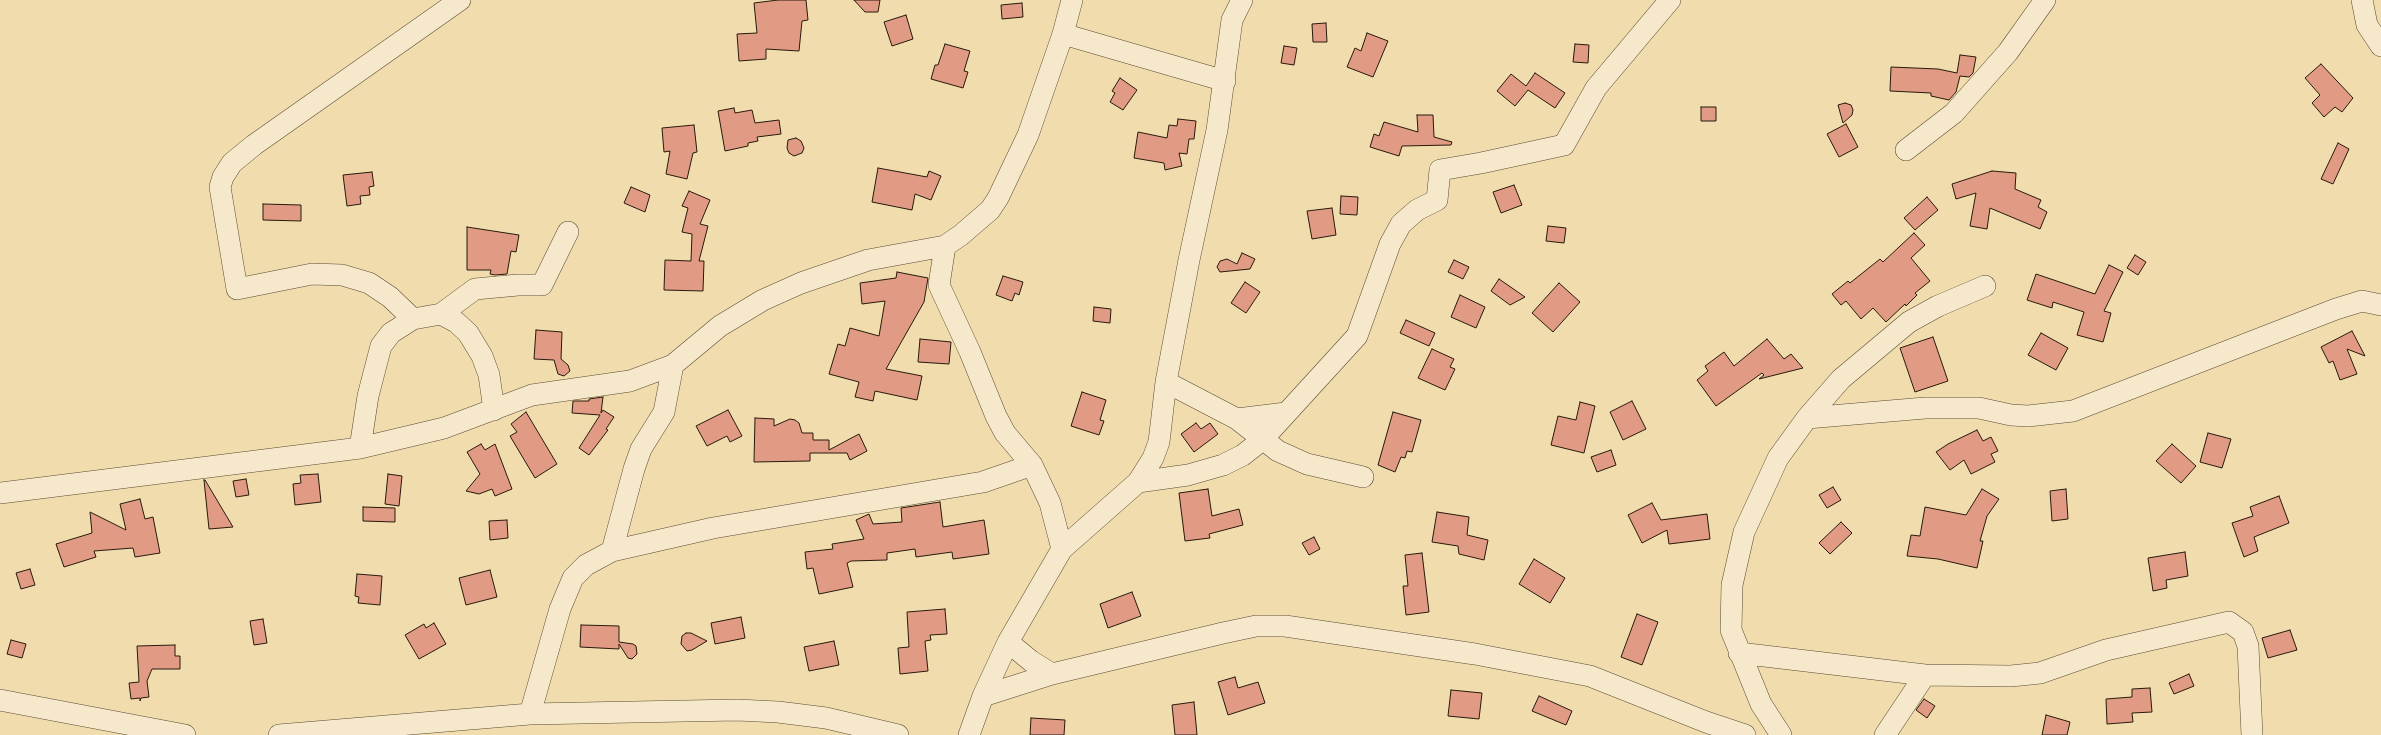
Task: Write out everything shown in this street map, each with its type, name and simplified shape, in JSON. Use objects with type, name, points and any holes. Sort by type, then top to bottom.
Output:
[{"type":"street","points":[[413,319],[390,297],[369,283],[342,275],[312,274],[237,289],[220,187],[223,177],[232,163],[254,145],[460,0]]},
{"type":"street","points":[[0,493],[360,448],[444,428],[532,395],[622,382],[672,365],[720,326],[762,300],[800,283],[868,260],[945,246],[961,235],[990,210],[998,198],[1028,135],[1063,34],[1072,0]]},
{"type":"street","points":[[969,735],[984,696],[1008,642],[1062,549],[1138,482],[1153,458],[1159,442],[1166,382],[1189,260],[1217,130],[1225,81],[1232,20],[1242,0]]},
{"type":"street","points":[[1138,482],[1188,475],[1223,465],[1243,455],[1262,440],[1357,336],[1390,244],[1401,224],[1417,210],[1437,200],[1440,170],[1481,163],[1564,144],[1596,88],[1670,0]]},
{"type":"street","points":[[1906,150],[1954,113],[2008,52],[2045,0]]},
{"type":"street","points":[[2362,0],[2367,25],[2381,46]]},
{"type":"street","points":[[1063,34],[1225,81]]},
{"type":"street","points":[[360,448],[368,396],[381,346],[391,333],[413,319],[441,314],[475,289],[518,285],[542,285],[568,232]]},
{"type":"street","points":[[945,246],[939,285],[944,298],[970,352],[996,416],[1005,432],[1032,465],[1050,503],[1062,549]]},
{"type":"street","points":[[1781,735],[1761,704],[1739,653],[1731,630],[1730,610],[1732,585],[1744,532],[1778,458],[1807,418],[1841,379],[1909,322],[1938,306],[1985,286]]},
{"type":"street","points":[[1807,418],[1925,408],[1979,408],[2011,415],[2028,416],[2073,411],[2336,309],[2362,302],[2381,305]]},
{"type":"street","points":[[441,314],[456,322],[468,333],[482,356],[489,375],[494,410]]},
{"type":"street","points":[[612,551],[641,449],[664,412],[672,365]]},
{"type":"street","points":[[1166,382],[1238,419],[1262,440],[1278,451],[1307,464],[1364,477]]},
{"type":"street","points":[[1238,419],[1286,413]]},
{"type":"street","points":[[530,714],[560,608],[573,578],[586,565],[612,551],[713,528],[983,482],[1032,465]]},
{"type":"street","points":[[1739,653],[1925,675],[2011,676],[2040,673],[2106,650],[2229,622],[2244,632],[2248,646],[2252,735]]},
{"type":"street","points":[[984,696],[1052,674],[1256,626],[1286,626],[1490,656],[1590,676],[1706,722],[1745,735]]},
{"type":"street","points":[[1008,642],[1031,661],[1052,674]]},
{"type":"street","points":[[1885,735],[1925,675]]},
{"type":"street","points":[[0,700],[175,735]]},
{"type":"street","points":[[279,735],[530,714],[778,712],[826,718],[897,735]]},
{"type":"building","points":[[778,0],[806,0],[808,20],[802,21],[799,51],[766,49],[766,59],[739,61],[737,34],[757,33],[754,3]]},
{"type":"building","points":[[854,0],[880,0],[878,12],[865,12]]},
{"type":"building","points":[[1022,3],[1023,17],[1002,19],[1001,5]]},
{"type":"building","points":[[906,15],[913,39],[892,46],[884,22]]},
{"type":"building","points":[[1326,23],[1327,42],[1313,42],[1312,24]]},
{"type":"building","points":[[1367,33],[1388,41],[1373,77],[1347,67],[1355,48],[1361,51]]},
{"type":"building","points":[[945,44],[970,51],[964,71],[968,72],[963,88],[931,79],[935,65],[938,65]]},
{"type":"building","points":[[1575,44],[1589,45],[1588,63],[1573,62]]},
{"type":"building","points":[[1284,46],[1297,48],[1294,65],[1281,63]]},
{"type":"building","points":[[1960,55],[1976,57],[1973,73],[1969,77],[1960,76],[1956,92],[1949,100],[1931,96],[1931,93],[1890,91],[1891,67],[1938,69],[1957,73]]},
{"type":"building","points":[[2321,64],[2353,98],[2342,112],[2335,107],[2324,117],[2312,103],[2320,95],[2305,78]]},
{"type":"building","points":[[1535,73],[1565,93],[1555,108],[1528,90],[1515,106],[1497,91],[1511,74],[1526,86]]},
{"type":"building","points":[[1120,78],[1137,90],[1123,110],[1110,102],[1115,93],[1112,91]]},
{"type":"building","points":[[1845,103],[1851,105],[1853,110],[1852,115],[1843,123],[1838,105]]},
{"type":"building","points":[[1701,107],[1716,107],[1716,121],[1701,121]]},
{"type":"building","points":[[734,108],[735,113],[752,110],[755,123],[779,120],[781,134],[757,137],[758,141],[748,143],[748,146],[725,151],[718,111]]},
{"type":"building","points":[[1417,115],[1433,115],[1434,137],[1452,142],[1451,145],[1402,146],[1399,156],[1370,147],[1374,134],[1379,136],[1384,122],[1418,132]]},
{"type":"building","points":[[1178,119],[1196,121],[1194,139],[1189,139],[1187,154],[1179,153],[1182,166],[1165,170],[1164,163],[1134,158],[1138,132],[1167,138],[1169,125],[1177,126]]},
{"type":"building","points":[[1846,124],[1858,147],[1839,157],[1827,134]]},
{"type":"building","points":[[694,125],[697,152],[693,153],[687,179],[666,174],[670,151],[664,152],[662,128]]},
{"type":"building","points":[[796,138],[801,141],[804,148],[802,153],[794,156],[789,153],[787,148],[788,140]]},
{"type":"building","points":[[2338,143],[2349,149],[2333,184],[2321,179]]},
{"type":"building","points":[[878,168],[927,177],[929,171],[941,176],[931,200],[915,194],[912,210],[872,202]]},
{"type":"building","points":[[1992,171],[2016,173],[2015,189],[2041,200],[2038,207],[2047,212],[2040,229],[1990,208],[1987,229],[1970,226],[1976,193],[1956,199],[1952,184]]},
{"type":"building","points":[[372,172],[374,186],[369,187],[370,195],[360,196],[361,204],[347,206],[343,175]]},
{"type":"building","points":[[1514,185],[1522,205],[1501,213],[1493,192]]},
{"type":"building","points":[[631,187],[650,195],[645,212],[624,203]]},
{"type":"building","points":[[689,191],[710,200],[700,224],[708,226],[699,261],[704,261],[703,291],[664,290],[665,260],[691,261],[692,234],[682,232],[688,208],[682,206]]},
{"type":"building","points":[[1341,196],[1358,197],[1357,215],[1340,214]]},
{"type":"building","points":[[1927,197],[1938,210],[1915,230],[1904,218]]},
{"type":"building","points":[[263,204],[301,205],[301,221],[263,220]]},
{"type":"building","points":[[1332,208],[1336,235],[1312,239],[1307,211]]},
{"type":"building","points":[[1548,226],[1566,228],[1564,243],[1546,241]]},
{"type":"building","points":[[467,227],[519,235],[516,252],[511,251],[507,274],[490,274],[491,270],[467,270]]},
{"type":"building","points":[[1914,233],[1925,245],[1911,258],[1930,281],[1915,293],[1917,295],[1906,306],[1905,304],[1886,322],[1873,308],[1861,319],[1846,301],[1841,305],[1832,294],[1848,281],[1850,283],[1880,259],[1883,262]]},
{"type":"building","points":[[1242,253],[1255,259],[1250,269],[1220,272],[1217,267],[1220,261],[1227,259],[1237,264]]},
{"type":"building","points":[[2135,255],[2146,262],[2138,275],[2127,268]]},
{"type":"building","points":[[1454,260],[1469,267],[1463,279],[1448,272]]},
{"type":"building","points":[[2109,265],[2123,272],[2104,311],[2111,313],[2103,342],[2077,335],[2084,312],[2053,302],[2052,308],[2027,300],[2036,274],[2095,294]]},
{"type":"building","points":[[897,272],[928,278],[924,302],[886,369],[922,376],[917,400],[875,391],[873,401],[855,397],[859,382],[829,374],[838,344],[845,346],[850,328],[879,336],[885,301],[862,304],[860,283],[896,278]]},
{"type":"building","points":[[1003,276],[1023,282],[1019,295],[1015,293],[1012,301],[996,295]]},
{"type":"building","points":[[1499,279],[1525,297],[1510,305],[1491,291]]},
{"type":"building","points":[[1245,282],[1260,292],[1246,313],[1231,303]]},
{"type":"building","points":[[1559,283],[1580,302],[1553,332],[1532,313]]},
{"type":"building","points":[[1460,295],[1485,307],[1476,328],[1451,317]]},
{"type":"building","points":[[1094,307],[1111,309],[1110,323],[1093,321]]},
{"type":"building","points":[[1406,320],[1435,333],[1429,346],[1400,333]]},
{"type":"building","points":[[536,330],[562,332],[561,359],[568,365],[570,371],[564,376],[558,374],[554,360],[534,359]]},
{"type":"building","points":[[2352,331],[2365,356],[2347,349],[2357,374],[2340,380],[2333,361],[2329,363],[2321,347]]},
{"type":"building","points":[[2041,333],[2068,348],[2056,370],[2028,355]]},
{"type":"building","points":[[1933,337],[1948,381],[1915,392],[1900,348]]},
{"type":"building","points":[[920,339],[951,342],[949,364],[918,362]]},
{"type":"building","points":[[1767,339],[1784,359],[1791,354],[1803,368],[1759,379],[1764,375],[1762,373],[1716,406],[1697,380],[1708,371],[1705,366],[1724,352],[1734,366]]},
{"type":"building","points":[[1432,349],[1454,359],[1450,367],[1455,369],[1445,390],[1418,378]]},
{"type":"building","points":[[1082,392],[1106,400],[1100,420],[1104,421],[1099,435],[1071,426]]},
{"type":"building","points":[[603,397],[601,413],[603,410],[614,417],[606,429],[608,430],[589,455],[579,448],[600,415],[572,413],[573,401],[589,401],[589,399]]},
{"type":"building","points":[[1632,401],[1646,429],[1623,440],[1610,412]]},
{"type":"building","points":[[1580,402],[1595,406],[1584,453],[1551,445],[1558,416],[1576,420]]},
{"type":"building","points":[[728,410],[742,436],[730,442],[727,436],[707,446],[696,426]]},
{"type":"building","points":[[526,412],[557,464],[535,478],[510,436],[517,432],[511,424]]},
{"type":"building","points":[[1393,412],[1421,420],[1412,452],[1407,451],[1405,458],[1401,457],[1395,472],[1378,465]]},
{"type":"building","points":[[755,418],[774,419],[774,426],[790,419],[795,420],[799,423],[802,433],[813,433],[813,440],[829,440],[829,450],[859,434],[867,451],[850,460],[847,453],[810,453],[810,461],[754,462]]},
{"type":"building","points":[[1196,423],[1201,429],[1210,423],[1218,434],[1194,452],[1181,434]]},
{"type":"building","points":[[1977,430],[1983,441],[1991,437],[1998,451],[1991,454],[1995,462],[1971,474],[1964,460],[1950,470],[1936,452],[1948,444]]},
{"type":"building","points":[[2208,433],[2231,439],[2222,468],[2200,462]]},
{"type":"building","points":[[481,444],[485,450],[495,444],[512,489],[495,496],[492,489],[479,494],[466,491],[480,474],[467,452]]},
{"type":"building","points":[[2172,444],[2196,466],[2181,483],[2156,461]]},
{"type":"building","points":[[1611,450],[1616,465],[1597,472],[1591,457]]},
{"type":"building","points":[[318,474],[321,502],[295,505],[293,484],[301,483],[300,475]]},
{"type":"building","points":[[388,474],[402,476],[399,506],[385,504]]},
{"type":"building","points":[[246,479],[249,495],[236,497],[233,481]]},
{"type":"building","points":[[205,480],[233,527],[209,529]]},
{"type":"building","points":[[1833,487],[1841,500],[1827,508],[1819,495]]},
{"type":"building","points":[[1208,489],[1212,516],[1239,509],[1243,525],[1209,534],[1210,538],[1185,541],[1179,493]]},
{"type":"building","points":[[1982,489],[1999,499],[1987,516],[1980,541],[1983,541],[1977,568],[1938,559],[1907,556],[1911,535],[1920,536],[1925,507],[1966,515]]},
{"type":"building","points":[[2066,489],[2068,519],[2052,521],[2050,491]]},
{"type":"building","points":[[2279,496],[2289,523],[2254,537],[2258,551],[2244,557],[2232,523],[2253,516],[2250,507]]},
{"type":"building","points":[[140,499],[145,519],[153,517],[160,553],[135,557],[133,548],[94,551],[96,557],[64,567],[56,544],[92,533],[90,512],[126,530],[120,504]]},
{"type":"building","points":[[940,502],[943,527],[984,520],[989,554],[953,559],[952,552],[916,557],[915,549],[887,553],[887,560],[851,561],[847,563],[853,587],[819,594],[813,568],[807,569],[805,552],[833,549],[832,544],[864,539],[856,520],[869,514],[873,524],[902,522],[901,508]]},
{"type":"building","points":[[1652,503],[1661,520],[1707,514],[1710,539],[1669,544],[1667,530],[1642,543],[1628,515]]},
{"type":"building","points":[[363,507],[395,508],[395,522],[363,521]]},
{"type":"building","points":[[1437,512],[1469,517],[1467,535],[1488,540],[1484,560],[1459,554],[1458,546],[1432,542]]},
{"type":"building","points":[[507,520],[508,538],[490,540],[489,521]]},
{"type":"building","points":[[1841,522],[1852,533],[1830,554],[1819,543]]},
{"type":"building","points":[[1314,537],[1320,549],[1309,555],[1302,543]]},
{"type":"building","points":[[2185,552],[2188,576],[2166,580],[2167,588],[2153,591],[2148,558]]},
{"type":"building","points":[[1422,553],[1429,612],[1406,615],[1403,586],[1408,586],[1405,555]]},
{"type":"building","points":[[1534,559],[1565,578],[1550,603],[1519,584]]},
{"type":"building","points":[[30,569],[35,585],[21,589],[16,573]]},
{"type":"building","points":[[490,570],[497,597],[466,605],[459,578]]},
{"type":"building","points":[[357,574],[382,576],[380,605],[358,603],[359,597],[355,596]]},
{"type":"building","points":[[1132,592],[1141,616],[1108,628],[1100,604]]},
{"type":"building","points":[[945,609],[947,634],[930,635],[931,640],[925,641],[928,671],[900,674],[898,648],[909,647],[907,612]]},
{"type":"building","points":[[1637,614],[1658,622],[1642,665],[1621,657]]},
{"type":"building","points":[[741,617],[745,638],[715,644],[711,623]]},
{"type":"building","points":[[263,619],[267,643],[254,645],[250,621]]},
{"type":"building","points":[[434,623],[446,644],[419,659],[405,635],[424,624],[426,628]]},
{"type":"building","points":[[581,625],[619,626],[619,642],[633,644],[636,646],[637,654],[632,659],[628,658],[619,644],[619,649],[580,647]]},
{"type":"building","points":[[2290,630],[2297,650],[2268,658],[2262,638]]},
{"type":"building","points":[[686,633],[691,633],[707,641],[692,650],[687,651],[681,644],[682,636]]},
{"type":"building","points":[[11,640],[26,644],[22,658],[7,654]]},
{"type":"building","points":[[834,641],[839,665],[809,671],[804,647]]},
{"type":"building","points":[[175,645],[175,656],[180,656],[180,669],[152,669],[147,681],[149,697],[141,698],[140,701],[140,698],[131,699],[129,683],[139,682],[137,646]]},
{"type":"building","points":[[2189,674],[2194,686],[2174,694],[2169,683]]},
{"type":"building","points":[[1235,677],[1238,688],[1258,682],[1265,703],[1228,715],[1218,682]]},
{"type":"building","points":[[2150,688],[2152,712],[2132,713],[2133,722],[2107,724],[2106,699],[2132,697],[2132,689]]},
{"type":"building","points":[[1451,690],[1482,693],[1479,719],[1448,716]]},
{"type":"building","points":[[1539,696],[1572,711],[1566,725],[1532,711]]},
{"type":"building","points":[[1924,699],[1935,706],[1927,718],[1916,710]]},
{"type":"building","points":[[1194,702],[1197,735],[1175,735],[1172,705]]},
{"type":"building","points":[[2046,715],[2070,722],[2067,735],[2042,735]]},
{"type":"building","points":[[1031,718],[1065,720],[1064,735],[1030,735]]}]
